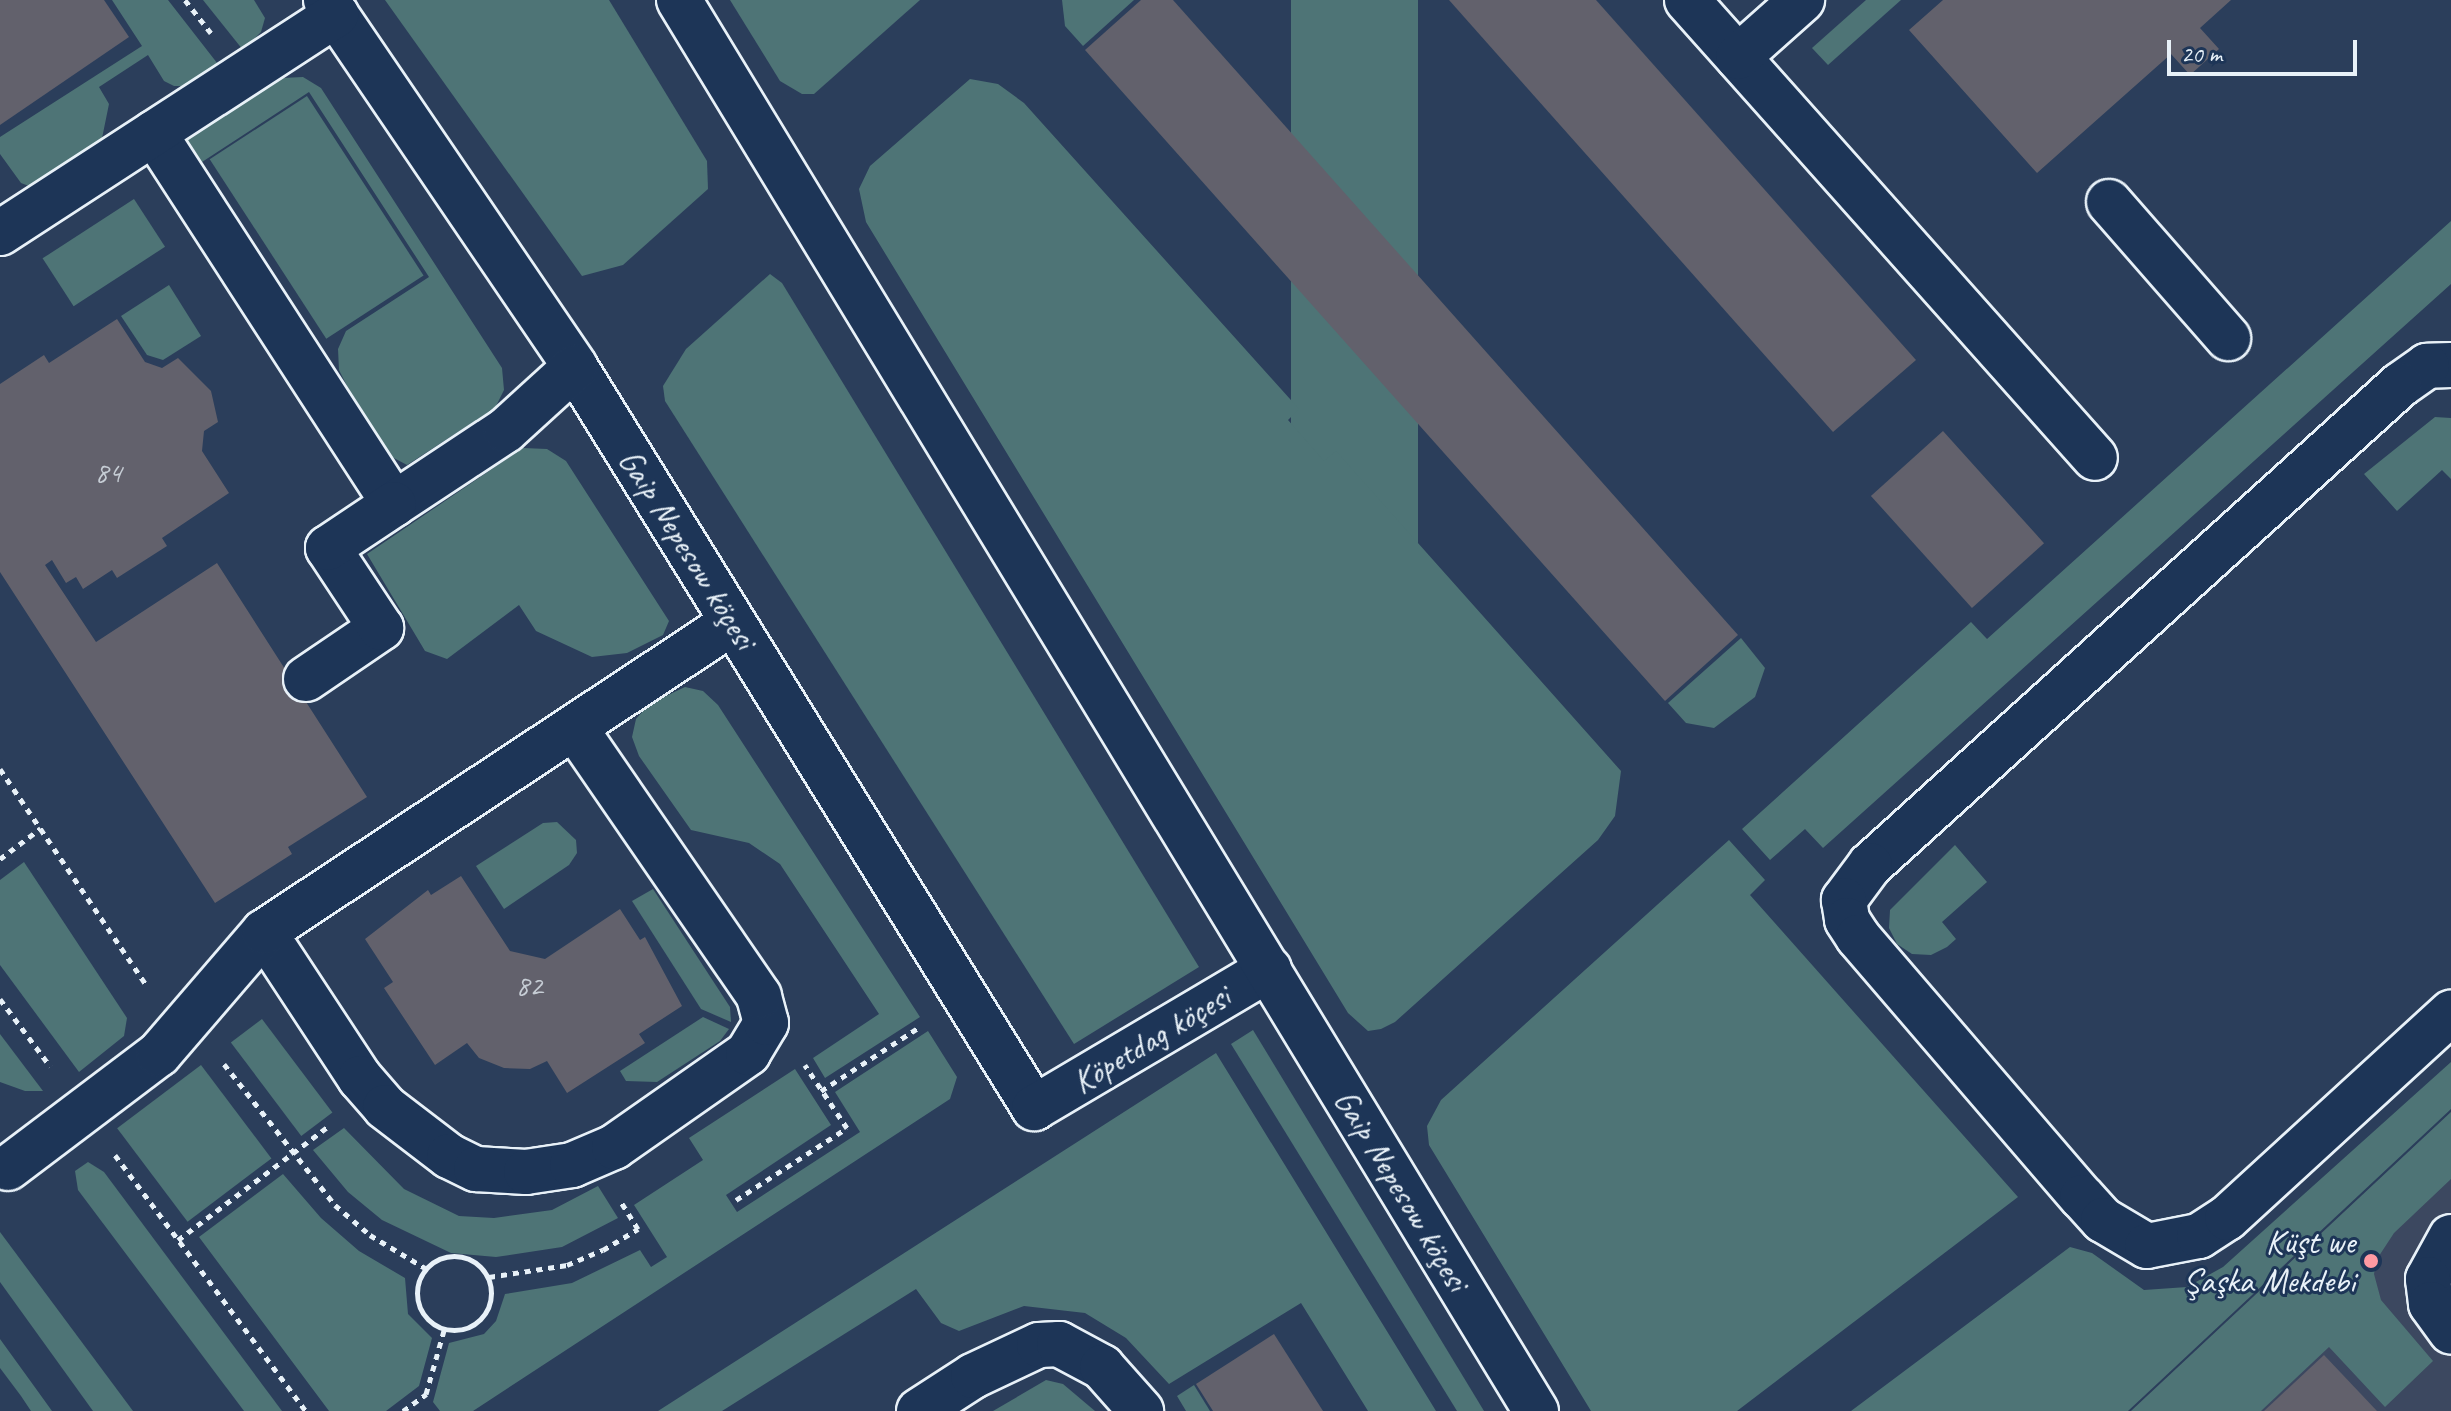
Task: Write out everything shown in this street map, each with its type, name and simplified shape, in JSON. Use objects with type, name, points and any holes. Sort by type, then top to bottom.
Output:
[{"type":"street","name":"Gaip Nepesow köçesi","points":[[679,0],[1536,1411]]},
{"type":"street","points":[[1687,0],[2095,458]]},
{"type":"street","points":[[1738,57],[1802,0]]},
{"type":"street","name":"Gaip Nepesow köçesi","points":[[331,8],[575,367],[1034,1108]]},
{"type":"street","points":[[0,233],[154,133],[331,8]]},
{"type":"street","points":[[154,133],[394,504]]},
{"type":"street","points":[[2109,202],[2228,338]]},
{"type":"street","points":[[2451,365],[2427,366],[2400,385],[1870,865],[1844,900],[1847,920],[1858,937],[2082,1197],[2103,1220],[2147,1246],[2169,1246],[2199,1236],[2227,1218],[2451,1013]]},
{"type":"street","points":[[306,679],[381,628],[328,548],[506,430],[575,367]]},
{"type":"street","points":[[8,1168],[159,1054],[264,932],[733,622]]},
{"type":"street","points":[[264,932],[373,1094],[449,1156],[476,1169],[526,1172],[572,1165],[614,1147],[748,1053],[766,1023],[759,996],[574,727]]},
{"type":"street","name":"Köpetdag köçesi","points":[[1034,1108],[1269,969]]},
{"type":"street","points":[[2451,1237],[2428,1279],[2431,1304],[2451,1332]]},
{"type":"street","points":[[919,1411],[973,1376],[1039,1345],[1059,1344],[1102,1367],[1141,1411]]},
{"type":"path","points":[[0,769],[135,974]]},
{"type":"path","points":[[0,859],[41,828]]},
{"type":"path","points":[[0,999],[52,1070]]},
{"type":"path","points":[[821,1091],[932,1019]]},
{"type":"path","points":[[736,1200],[847,1128],[779,1026],[766,1023]]},
{"type":"path","points":[[216,1053],[292,1154],[359,1225],[425,1268]]},
{"type":"path","points":[[178,1240],[337,1120]]},
{"type":"path","points":[[112,1152],[306,1411]]},
{"type":"path","points":[[489,1277],[567,1265],[638,1229],[615,1192]]},
{"type":"path","points":[[441,1259],[475,1263],[489,1277],[491,1302],[485,1314],[464,1328],[445,1327],[427,1319],[420,1308],[417,1281],[425,1268],[441,1259]]},
{"type":"path","points":[[403,1411],[426,1394],[445,1327]]},
{"type":"shaded area","name":"Küşt we Şaşka Mekdebi","points":[[2451,1112],[2451,1411],[2131,1411]]},
{"type":"green space","points":[[112,0],[168,0],[221,68],[184,86],[174,86],[164,81],[148,55],[99,87],[109,104],[99,153],[34,188],[21,183],[0,154],[0,137],[142,46]]},
{"type":"green space","points":[[203,0],[254,0],[265,18],[261,32],[243,50]]},
{"type":"green space","points":[[385,0],[609,0],[707,161],[708,189],[623,265],[582,276]]},
{"type":"green space","points":[[730,0],[920,0],[814,94],[802,94],[780,81]]},
{"type":"green space","points":[[1062,0],[1134,0],[1083,46],[1065,26]]},
{"type":"green space","points":[[1291,0],[1418,0],[1418,764],[1291,764]]},
{"type":"green space","points":[[1866,0],[1901,0],[1828,65],[1812,48]]},
{"type":"green space","points":[[303,77],[321,88],[502,368],[504,390],[495,408],[407,465],[392,457],[347,386],[339,370],[338,349],[346,331],[429,277],[309,92],[202,162],[187,139],[282,78]]},
{"type":"green space","points":[[970,79],[998,84],[1024,103],[1299,409],[1288,420],[1324,461],[1336,451],[1621,771],[1615,816],[1598,840],[1395,1022],[1381,1029],[1368,1031],[1348,1013],[866,222],[859,189],[870,166]]},
{"type":"green space","points":[[307,96],[424,275],[326,339],[210,159]]},
{"type":"green space","points":[[134,199],[165,247],[74,306],[43,258]]},
{"type":"green space","points":[[2451,221],[2451,284],[1823,848],[1805,829],[1770,860],[1742,829],[1971,622],[1987,639]]},
{"type":"green space","points":[[770,274],[782,283],[1199,967],[1074,1044],[665,401],[663,386],[686,349]]},
{"type":"green space","points":[[169,285],[201,336],[163,360],[147,355],[121,316]]},
{"type":"green space","points":[[2435,417],[2451,418],[2451,479],[2442,470],[2397,511],[2364,474]]},
{"type":"green space","points":[[523,448],[547,449],[566,461],[669,621],[663,635],[627,653],[592,657],[536,631],[519,605],[447,659],[425,651],[367,554]]},
{"type":"green space","points":[[1741,638],[1765,668],[1755,697],[1714,728],[1686,723],[1668,703]]},
{"type":"green space","points":[[685,687],[703,691],[718,705],[920,1017],[825,1078],[813,1058],[879,1014],[780,864],[749,843],[691,830],[639,756],[632,737],[636,719],[649,704]]},
{"type":"green space","points":[[557,822],[576,840],[577,853],[569,865],[504,909],[476,866],[543,823]]},
{"type":"green space","points":[[1729,840],[1765,880],[1750,895],[2018,1197],[1737,1411],[1591,1411],[1429,1145],[1427,1126],[1441,1100]]},
{"type":"green space","points":[[1955,845],[1987,882],[1942,922],[1956,939],[1931,955],[1912,954],[1897,944],[1889,928],[1890,910]]},
{"type":"green space","points":[[24,862],[127,1018],[124,1036],[79,1072],[0,965],[0,880]]},
{"type":"green space","points":[[653,889],[730,1007],[731,1022],[701,1009],[632,901]]},
{"type":"green space","points":[[703,1017],[729,1029],[720,1041],[657,1082],[626,1081],[620,1071]]},
{"type":"green space","points":[[262,1019],[332,1112],[301,1136],[231,1042]]},
{"type":"green space","points":[[1253,1030],[1484,1411],[1457,1411],[1231,1044]]},
{"type":"green space","points":[[928,1031],[957,1077],[950,1099],[473,1411],[440,1411],[433,1402],[449,1343],[484,1334],[496,1321],[505,1294],[572,1283],[640,1250],[651,1267],[667,1257],[634,1205],[703,1160],[689,1138],[795,1069],[831,1125],[726,1195],[737,1212],[860,1132],[835,1092]]},
{"type":"green space","points":[[0,1034],[43,1091],[25,1091],[0,1082]]},
{"type":"green space","points":[[1216,1053],[1436,1411],[1368,1411],[1301,1303],[1169,1384],[1126,1338],[1085,1313],[1024,1306],[959,1331],[941,1323],[916,1289],[722,1411],[658,1411]]},
{"type":"green space","points":[[2451,1062],[2451,1109],[2128,1411],[1851,1411],[2070,1247],[2092,1253],[2144,1290],[2187,1287],[2223,1267]]},
{"type":"green space","points":[[201,1065],[271,1158],[188,1222],[117,1128]]},
{"type":"green space","name":"Küşt we Şaşka Mekdebi","points":[[2451,1112],[2451,1179],[2394,1233],[2377,1259],[2374,1274],[2381,1300],[2433,1361],[2385,1407],[2329,1347],[2261,1411],[2131,1411]]},
{"type":"green space","points":[[344,1128],[404,1189],[459,1216],[494,1218],[552,1210],[598,1186],[618,1218],[562,1247],[496,1257],[451,1253],[382,1220],[348,1192],[313,1150]]},
{"type":"green space","points":[[88,1162],[104,1172],[282,1411],[244,1411],[78,1190],[75,1171]]},
{"type":"green space","points":[[283,1174],[321,1218],[359,1251],[405,1278],[408,1314],[432,1338],[419,1386],[386,1411],[329,1411],[199,1237]]},
{"type":"green space","points":[[0,1232],[133,1411],[93,1411],[0,1282]]},
{"type":"green space","points":[[0,1339],[52,1411],[31,1411],[0,1368]]},
{"type":"green space","points":[[1046,1380],[1063,1384],[1095,1411],[993,1411]]},
{"type":"green space","points":[[1194,1385],[1210,1411],[1186,1411],[1177,1396]]},
{"type":"building","points":[[0,0],[104,0],[129,37],[0,125]]},
{"type":"building","points":[[1141,0],[1173,0],[1738,635],[1665,701],[1085,50]]},
{"type":"building","points":[[1449,0],[1596,0],[1916,360],[1833,432]]},
{"type":"building","points":[[1943,0],[2231,0],[2200,28],[2219,49],[2190,75],[2171,54],[2037,173],[1909,30]]},
{"type":"building","points":[[117,319],[145,362],[162,368],[178,358],[211,391],[218,422],[204,431],[202,451],[229,493],[162,538],[167,546],[117,578],[112,570],[83,589],[76,577],[66,583],[52,560],[45,565],[96,642],[217,563],[367,797],[288,847],[292,854],[215,903],[0,572],[0,384],[44,355],[49,363]]},
{"type":"building","points":[[1943,431],[2044,543],[1972,608],[1871,496]]},
{"type":"building","points":[[461,876],[510,951],[545,959],[620,909],[640,940],[645,937],[682,1006],[639,1034],[645,1043],[567,1093],[547,1061],[530,1069],[504,1068],[479,1058],[467,1043],[435,1065],[384,988],[393,982],[365,939],[428,890],[431,895]]},
{"type":"building","points":[[1274,1334],[1323,1411],[1213,1411],[1196,1384]]},
{"type":"building","points":[[2324,1355],[2377,1411],[2264,1411]]},
{"type":"place","name":"Küşt we Şaşka Mekdebi","points":[[2371,1261]]}]
